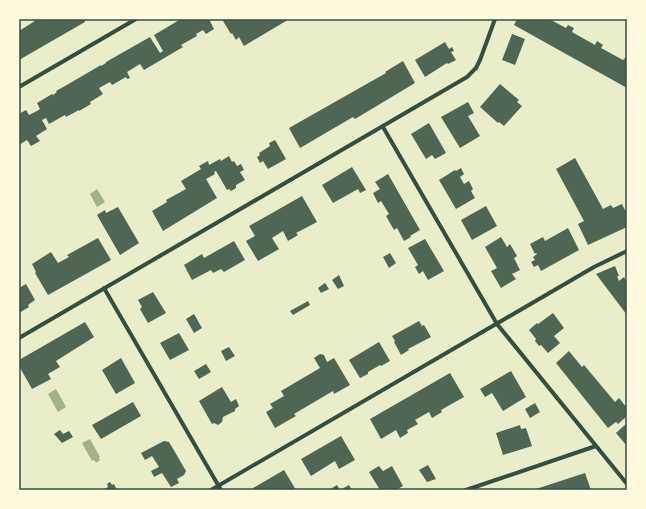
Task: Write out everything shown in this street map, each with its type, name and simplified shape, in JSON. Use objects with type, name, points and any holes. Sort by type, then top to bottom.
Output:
[{"type":"street","points":[[19,87],[136,19]]},
{"type":"street","points":[[19,338],[467,77],[473,72],[480,60],[495,19]]},
{"type":"street","points":[[383,127],[497,324],[627,484]]},
{"type":"street","points":[[211,490],[594,267],[627,251]]},
{"type":"street","points":[[104,288],[218,486],[222,490]]},
{"type":"street","points":[[466,490],[596,446]]},
{"type":"shaded area","points":[[97,189],[105,202],[97,207],[90,194]]},
{"type":"shaded area","points":[[56,389],[66,407],[58,412],[48,394]]},
{"type":"shaded area","points":[[90,439],[100,457],[100,460],[96,463],[94,460],[92,461],[82,443]]},
{"type":"building","points":[[38,19],[84,19],[85,22],[19,60],[19,31]]},
{"type":"building","points":[[181,19],[209,19],[214,29],[206,34],[203,30],[196,34],[197,36],[181,45],[183,47],[144,70],[140,64],[127,72],[130,78],[127,79],[126,77],[112,85],[110,82],[99,88],[103,94],[90,102],[91,104],[79,111],[66,117],[65,115],[49,124],[46,118],[42,120],[47,129],[36,136],[40,141],[31,146],[27,140],[19,145],[19,114],[26,110],[29,115],[37,111],[40,109],[37,103],[150,37],[160,53],[163,51],[154,35]]},
{"type":"building","points":[[224,19],[285,19],[286,21],[244,46],[239,37],[236,40],[232,33],[231,34],[223,21]]},
{"type":"building","points":[[517,19],[549,19],[566,28],[568,25],[574,28],[572,32],[595,45],[597,41],[603,45],[601,48],[623,60],[626,57],[627,88],[514,25]]},
{"type":"building","points":[[512,34],[525,39],[515,65],[502,60]]},
{"type":"building","points":[[445,42],[449,49],[452,47],[454,51],[451,52],[456,60],[448,64],[447,63],[425,77],[415,60]]},
{"type":"building","points":[[403,61],[415,83],[355,119],[353,117],[300,148],[289,128],[386,73],[385,72]]},
{"type":"building","points":[[500,84],[519,100],[517,102],[522,106],[504,126],[499,122],[498,123],[480,107]]},
{"type":"building","points":[[468,102],[474,113],[468,116],[480,136],[460,148],[441,117]]},
{"type":"building","points":[[429,123],[446,153],[435,159],[432,155],[426,159],[411,134]]},
{"type":"building","points":[[275,140],[286,159],[268,169],[263,161],[260,163],[257,157],[260,155],[259,153],[270,146],[269,143]]},
{"type":"building","points":[[229,156],[232,162],[234,161],[237,166],[241,164],[244,170],[240,172],[245,180],[236,185],[236,188],[231,191],[229,189],[227,190],[216,171],[214,172],[215,174],[206,179],[217,198],[163,231],[152,211],[167,202],[166,200],[186,189],[181,181],[201,169],[199,166],[208,161],[209,165],[220,159],[221,161]]},
{"type":"building","points":[[575,158],[603,209],[611,205],[613,208],[622,204],[627,214],[627,227],[588,245],[578,224],[584,221],[556,169]]},
{"type":"building","points":[[352,167],[366,190],[360,193],[358,189],[333,203],[322,185]]},
{"type":"building","points":[[461,168],[464,174],[460,177],[464,184],[469,181],[473,189],[471,191],[475,198],[456,209],[439,180]]},
{"type":"building","points":[[388,174],[420,230],[404,241],[397,228],[394,230],[386,216],[389,214],[381,201],[378,203],[373,193],[380,189],[375,182]]},
{"type":"building","points":[[302,196],[317,222],[296,233],[298,235],[288,241],[283,231],[272,238],[279,249],[258,261],[246,241],[255,236],[249,226]]},
{"type":"building","points":[[486,206],[497,226],[472,240],[461,220]]},
{"type":"building","points":[[118,207],[139,243],[120,255],[97,215],[105,210],[106,213]]},
{"type":"building","points":[[568,228],[579,250],[541,271],[538,265],[534,267],[531,262],[535,260],[533,257],[537,254],[535,254],[530,244],[543,237],[545,241]]},
{"type":"building","points":[[501,237],[507,247],[510,244],[517,256],[514,258],[520,270],[512,274],[516,279],[501,288],[491,271],[497,268],[485,247]]},
{"type":"building","points":[[98,238],[111,260],[48,295],[35,273],[36,272],[32,264],[51,252],[58,263],[69,257],[67,255]]},
{"type":"building","points":[[425,239],[444,271],[428,280],[423,271],[419,274],[415,267],[418,265],[408,248]]},
{"type":"building","points":[[234,241],[245,260],[224,272],[221,269],[213,273],[211,270],[192,280],[184,265],[202,254],[204,258]]},
{"type":"building","points":[[390,253],[396,263],[389,268],[383,257]]},
{"type":"building","points":[[615,266],[619,276],[617,276],[619,281],[624,277],[627,282],[627,315],[596,274]]},
{"type":"building","points":[[339,275],[344,286],[338,289],[332,280]]},
{"type":"building","points":[[325,283],[329,289],[321,293],[318,288]]},
{"type":"building","points":[[26,284],[35,300],[28,305],[29,307],[19,313],[19,288]]},
{"type":"building","points":[[153,292],[166,313],[148,323],[140,309],[142,307],[138,300]]},
{"type":"building","points":[[308,301],[310,305],[293,315],[290,311]]},
{"type":"building","points":[[553,313],[564,328],[554,336],[560,343],[548,353],[541,345],[539,346],[529,330]]},
{"type":"building","points":[[194,314],[202,328],[194,333],[186,319]]},
{"type":"building","points":[[419,321],[422,326],[424,325],[431,337],[408,349],[409,350],[401,355],[392,336]]},
{"type":"building","points":[[85,322],[94,337],[56,361],[60,367],[48,374],[51,379],[32,389],[19,366],[19,360]]},
{"type":"building","points":[[179,333],[189,350],[170,360],[160,343]]},
{"type":"building","points":[[379,342],[390,361],[381,366],[380,365],[360,378],[349,360]]},
{"type":"building","points":[[229,347],[235,356],[226,361],[221,351]]},
{"type":"building","points":[[569,351],[582,367],[584,365],[615,402],[619,398],[627,408],[626,417],[618,424],[616,422],[608,428],[556,363]]},
{"type":"building","points":[[320,354],[324,355],[327,362],[334,358],[350,385],[334,394],[333,391],[294,414],[296,416],[275,428],[266,412],[273,408],[270,404],[284,396],[281,391],[320,368],[314,358]]},
{"type":"building","points":[[121,358],[135,383],[116,394],[102,370]]},
{"type":"building","points":[[206,364],[211,372],[199,379],[194,371]]},
{"type":"building","points":[[511,371],[526,397],[503,411],[492,393],[485,397],[480,389]]},
{"type":"building","points":[[450,373],[464,397],[441,410],[442,412],[432,418],[429,412],[415,420],[418,424],[407,430],[408,433],[400,438],[396,430],[381,439],[370,419]]},
{"type":"building","points":[[222,387],[231,402],[236,399],[239,406],[235,409],[235,411],[223,417],[222,422],[218,425],[214,423],[212,424],[199,401]]},
{"type":"building","points":[[133,402],[141,416],[101,439],[92,425]]},
{"type":"building","points":[[535,403],[540,412],[530,418],[525,409]]},
{"type":"building","points":[[627,423],[627,446],[616,433]]},
{"type":"building","points":[[520,425],[521,429],[526,428],[532,446],[503,455],[496,433]]},
{"type":"building","points":[[60,430],[63,434],[69,431],[73,437],[62,443],[54,434]]},
{"type":"building","points":[[341,436],[355,460],[339,469],[335,461],[311,476],[301,459]]},
{"type":"building","points":[[164,441],[169,442],[186,471],[184,475],[177,479],[179,483],[171,487],[162,473],[154,477],[151,471],[159,467],[152,456],[145,460],[141,453]]},
{"type":"building","points":[[428,465],[436,479],[427,482],[419,470]]},
{"type":"building","points":[[379,466],[383,471],[392,466],[403,486],[396,490],[380,490],[369,472]]},
{"type":"building","points":[[284,470],[296,490],[254,490],[253,488]]},
{"type":"building","points":[[585,473],[591,490],[533,490]]},
{"type":"building","points":[[110,482],[112,485],[114,484],[117,490],[103,490],[108,487],[107,484]]},
{"type":"building","points":[[337,485],[340,490],[329,490]]},
{"type":"building","points":[[349,485],[352,490],[340,490]]}]
